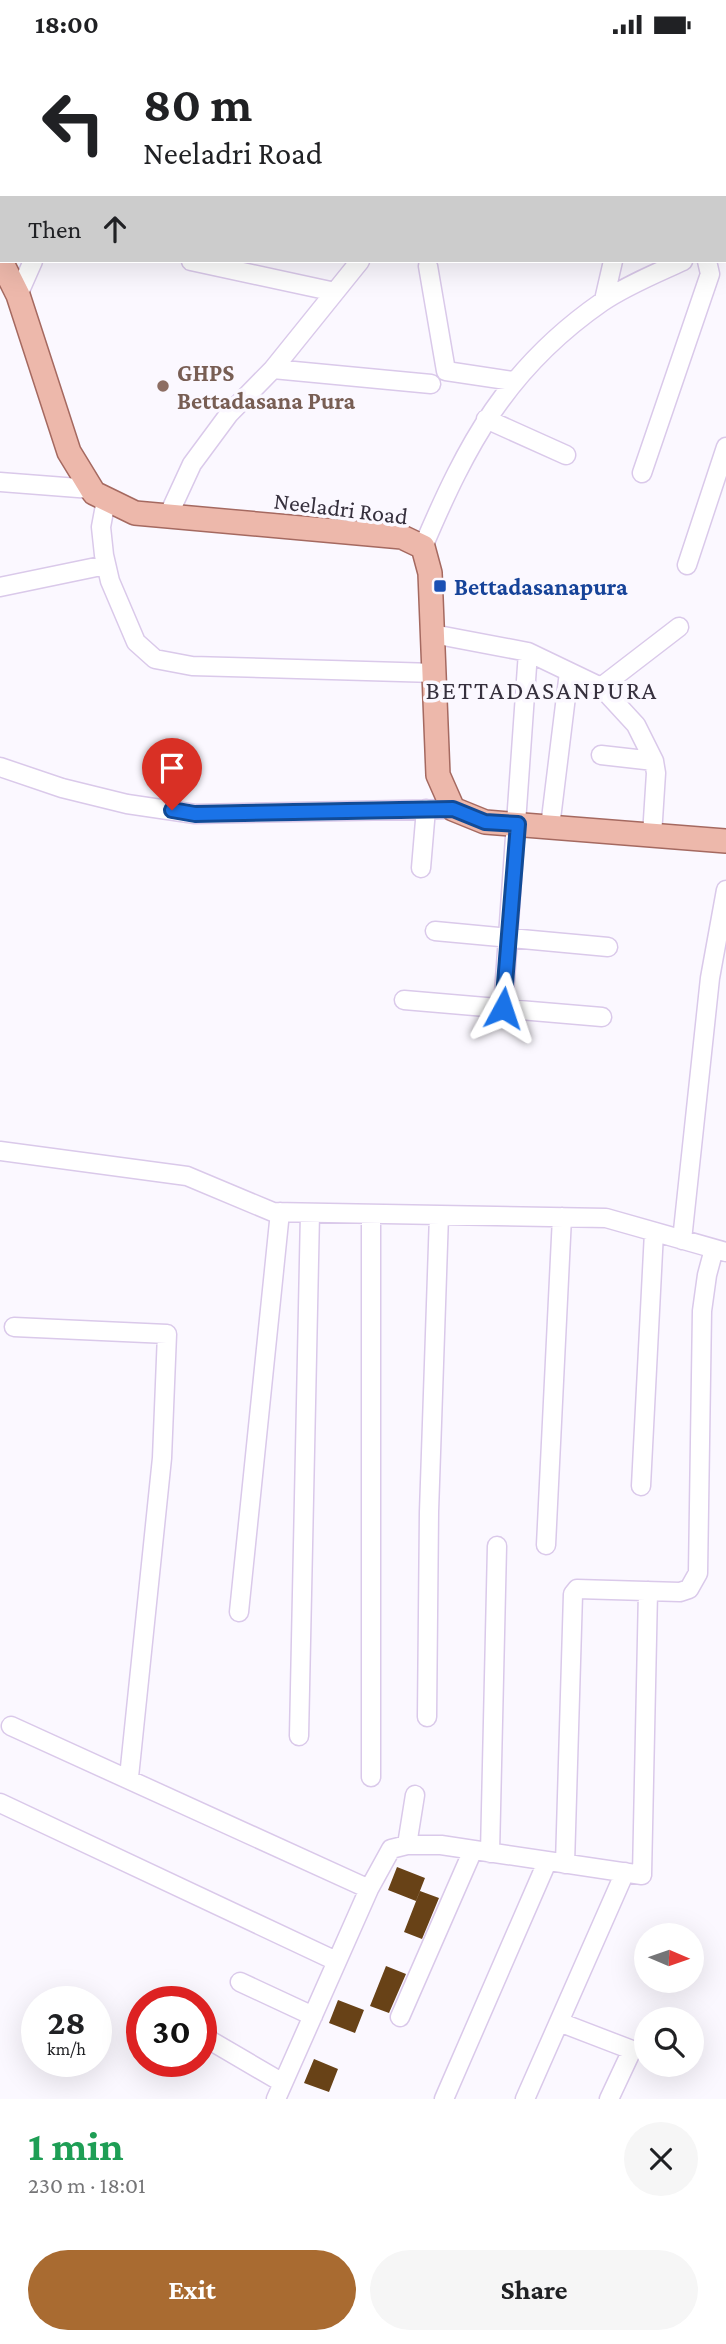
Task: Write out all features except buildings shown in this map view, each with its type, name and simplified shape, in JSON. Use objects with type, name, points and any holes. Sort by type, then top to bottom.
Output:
[{"type":"main road","points":[[4,263],[18,295],[69,452],[99,494]]},
{"type":"main road","name":"Neeladri Road","points":[[99,494],[135,513],[402,537],[423,547],[430,573],[438,775],[453,809]]},
{"type":"main road","points":[[453,809],[485,822],[726,841]]},
{"type":"street","points":[[18,295],[32,263]]},
{"type":"street","points":[[168,516],[192,464],[229,414],[273,369],[358,263]]},
{"type":"street","points":[[604,300],[609,263]]},
{"type":"street","points":[[423,547],[446,492],[486,419],[513,380],[553,340],[604,300],[680,263]]},
{"type":"street","points":[[642,473],[710,274],[707,263]]},
{"type":"street","points":[[221,264],[335,292]]},
{"type":"street","points":[[428,266],[446,371],[513,380]]},
{"type":"street","points":[[273,369],[431,384]]},
{"type":"street","points":[[486,419],[566,454]]},
{"type":"street","points":[[687,565],[726,447]]},
{"type":"street","points":[[0,482],[99,494],[106,565],[136,642],[155,659],[192,666],[435,673]]},
{"type":"street","points":[[0,587],[106,565]]},
{"type":"street","points":[[601,687],[679,627]]},
{"type":"street","points":[[433,634],[528,652],[601,687],[636,725],[654,761],[656,782],[652,835]]},
{"type":"street","points":[[503,1008],[528,652]]},
{"type":"street","points":[[550,827],[569,672]]},
{"type":"street","points":[[601,755],[654,761]]},
{"type":"street","points":[[0,767],[62,788],[195,814],[453,809]]},
{"type":"street","points":[[421,868],[426,809]]},
{"type":"street","points":[[682,1240],[710,978],[726,890]]},
{"type":"street","points":[[435,931],[608,947]]},
{"type":"street","points":[[404,1000],[603,1017]]},
{"type":"street","points":[[0,1151],[187,1176],[280,1212],[606,1218],[720,1250],[706,1275],[702,1311],[698,1573],[690,1589],[577,1590],[573,1594],[556,1863],[444,2099]]},
{"type":"street","points":[[239,1612],[280,1212]]},
{"type":"street","points":[[299,1736],[310,1213]]},
{"type":"street","points":[[371,1214],[371,1777]]},
{"type":"street","points":[[427,1717],[429,1512],[439,1215]]},
{"type":"street","points":[[546,1545],[562,1217]]},
{"type":"street","points":[[641,1486],[654,1232]]},
{"type":"street","points":[[14,1327],[167,1334],[162,1458],[129,1777]]},
{"type":"street","points":[[400,2017],[481,1851],[497,1546]]},
{"type":"street","points":[[217,2046],[279,2091],[369,1889],[391,1849],[407,1845],[440,1845],[642,1875],[648,1591]]},
{"type":"street","points":[[11,1727],[129,1777],[369,1889]]},
{"type":"street","points":[[407,1845],[415,1795]]},
{"type":"street","points":[[0,1803],[336,1961]]},
{"type":"street","points":[[525,2099],[625,1872]]},
{"type":"street","points":[[240,1982],[313,2016]]},
{"type":"street","points":[[559,2022],[632,2050],[609,2099]]},
{"type":"place","name":"GHPS Bettadasana Pura","points":[[163,386]]},
{"type":"place","name":"Bettadasanapura","points":[[440,586]]},
{"type":"district","name":"BETTADASANPURA","points":[[542,690]]},
{"type":"route","points":[[172,810],[195,814],[453,809],[485,822],[518,824],[503,1008]]}]
